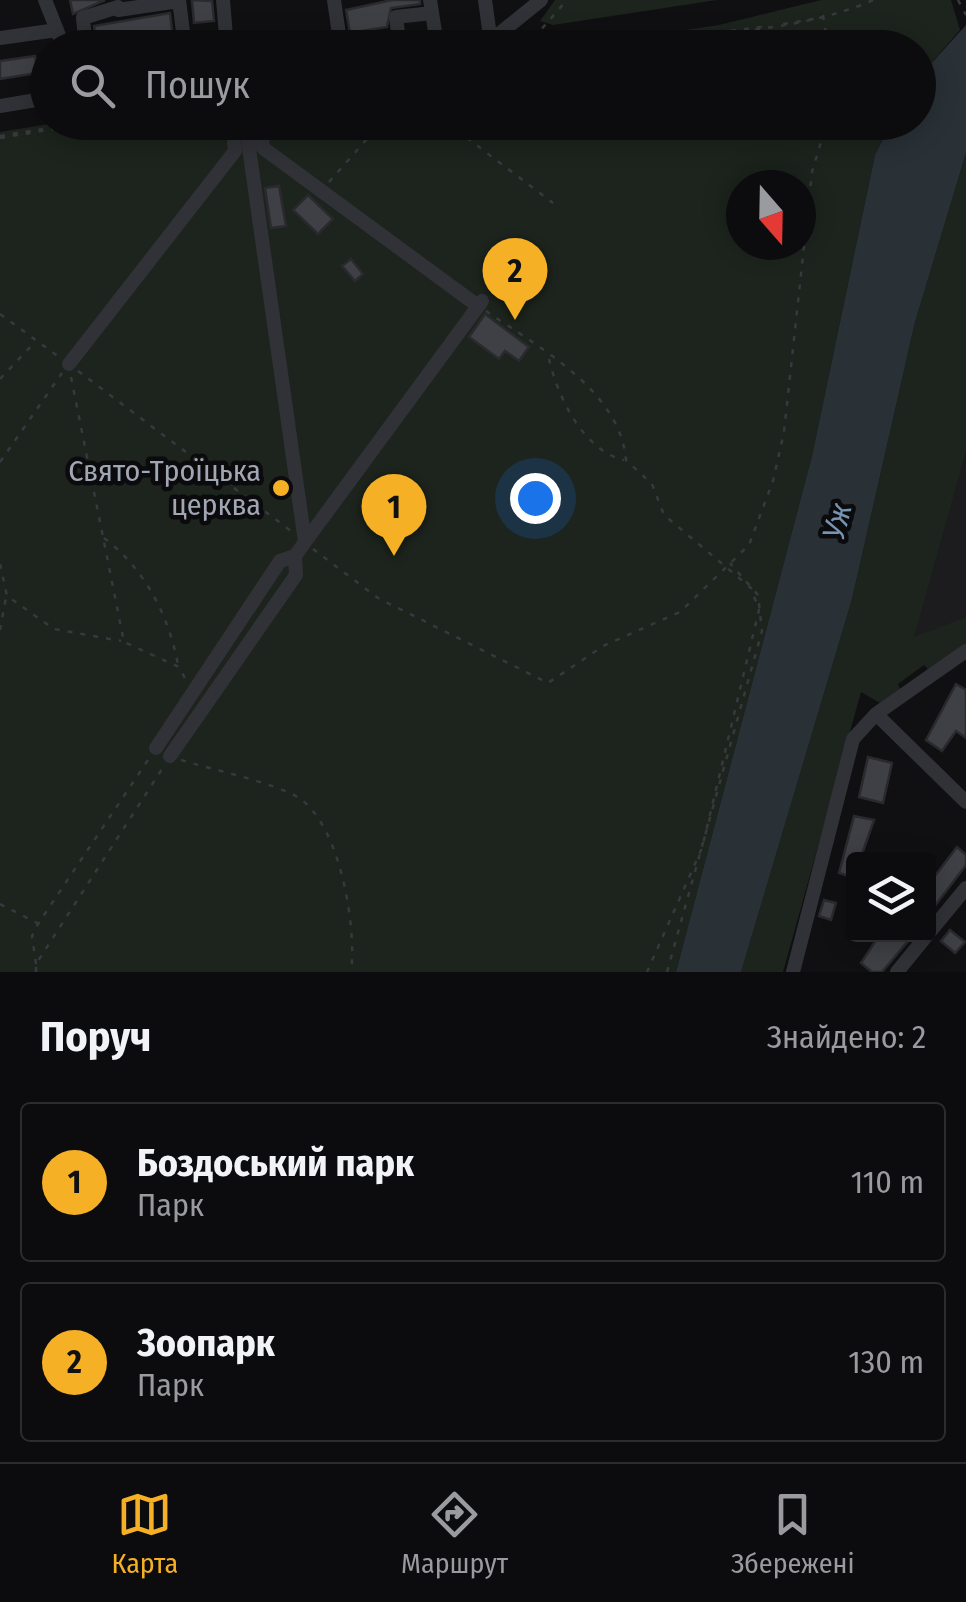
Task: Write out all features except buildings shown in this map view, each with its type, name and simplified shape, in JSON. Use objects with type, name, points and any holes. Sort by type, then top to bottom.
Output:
[{"type":"street","points":[[45,0],[57,30]]},
{"type":"street","points":[[84,30],[83,18],[118,8],[179,0],[183,30]]},
{"type":"street","points":[[223,0],[226,30]]},
{"type":"street","points":[[334,0],[338,30]]},
{"type":"street","points":[[485,0],[489,30]]},
{"type":"street","points":[[505,30],[541,0]]},
{"type":"street","points":[[398,30],[396,17],[431,6]]},
{"type":"street","points":[[0,38],[30,34]]},
{"type":"street","points":[[0,106],[30,101]]},
{"type":"street","points":[[156,748],[296,575],[295,556],[304,542],[480,303],[264,148],[248,141]]},
{"type":"street","points":[[68,364],[235,151],[248,141]]},
{"type":"street","points":[[248,141],[304,542]]},
{"type":"street","points":[[793,972],[852,739],[876,714],[966,651]]},
{"type":"street","points":[[170,756],[194,698]]},
{"type":"street","points":[[876,714],[966,802]]},
{"type":"street","points":[[936,924],[966,888]]},
{"type":"street","points":[[897,972],[921,942]]},
{"type":"path","points":[[541,30],[567,0]]},
{"type":"path","points":[[746,30],[823,16],[875,0]]},
{"type":"path","points":[[958,0],[966,15]]},
{"type":"path","points":[[714,30],[823,16]]},
{"type":"path","points":[[823,16],[825,30]]},
{"type":"path","points":[[0,137],[30,132]]},
{"type":"path","points":[[0,137],[30,132]]},
{"type":"path","points":[[321,190],[366,140]]},
{"type":"path","points":[[470,140],[553,202]]},
{"type":"path","points":[[0,314],[378,598],[548,683],[606,646],[680,612],[749,545],[773,480],[784,432],[812,172],[822,140]]},
{"type":"path","points":[[480,303],[600,399],[624,445],[626,460]]},
{"type":"path","points":[[0,379],[36,341]]},
{"type":"path","points":[[548,354],[555,385],[568,411],[606,452],[626,460],[652,484],[664,515],[728,564],[758,595],[762,631],[667,972]]},
{"type":"path","points":[[0,462],[68,364]]},
{"type":"path","points":[[68,364],[124,642]]},
{"type":"path","points":[[103,537],[122,552],[170,621],[179,667],[194,698]]},
{"type":"path","points":[[0,564],[7,596],[0,630]]},
{"type":"path","points":[[647,972],[702,848],[760,620],[751,588],[728,564]]},
{"type":"path","points":[[7,596],[54,629],[124,642],[179,667]]},
{"type":"path","points":[[36,972],[32,936],[38,924],[156,748]]},
{"type":"path","points":[[36,964],[170,756],[299,798],[322,824],[346,885],[351,972]]},
{"type":"path","points":[[0,904],[38,924]]},
{"type":"shaded area","points":[[555,0],[717,0],[553,25],[540,21]]},
{"type":"shaded area","points":[[821,0],[951,0],[960,30],[936,58],[936,30],[685,30]]},
{"type":"shaded area","points":[[30,127],[30,140],[882,140],[875,155],[812,456],[676,972],[0,972],[0,132]]},
{"type":"shaded area","points":[[966,153],[966,452],[914,637],[966,617],[966,644],[930,671],[924,665],[898,684],[901,691],[880,703],[861,692],[783,972],[741,972],[852,599],[915,322]]},
{"type":"shaded area","points":[[966,452],[966,617],[913,638]]},
{"type":"water","name":"Уж","points":[[966,25],[966,153],[915,322],[852,599],[741,972],[676,972],[812,456],[875,155],[882,140],[936,140],[936,58]]},
{"type":"place","name":"Зоопарк","points":[[515,320]]},
{"type":"place","name":"Свято-Троїцька церква","points":[[281,488]]},
{"type":"place","name":"Боздоський парк","points":[[394,556]]}]
